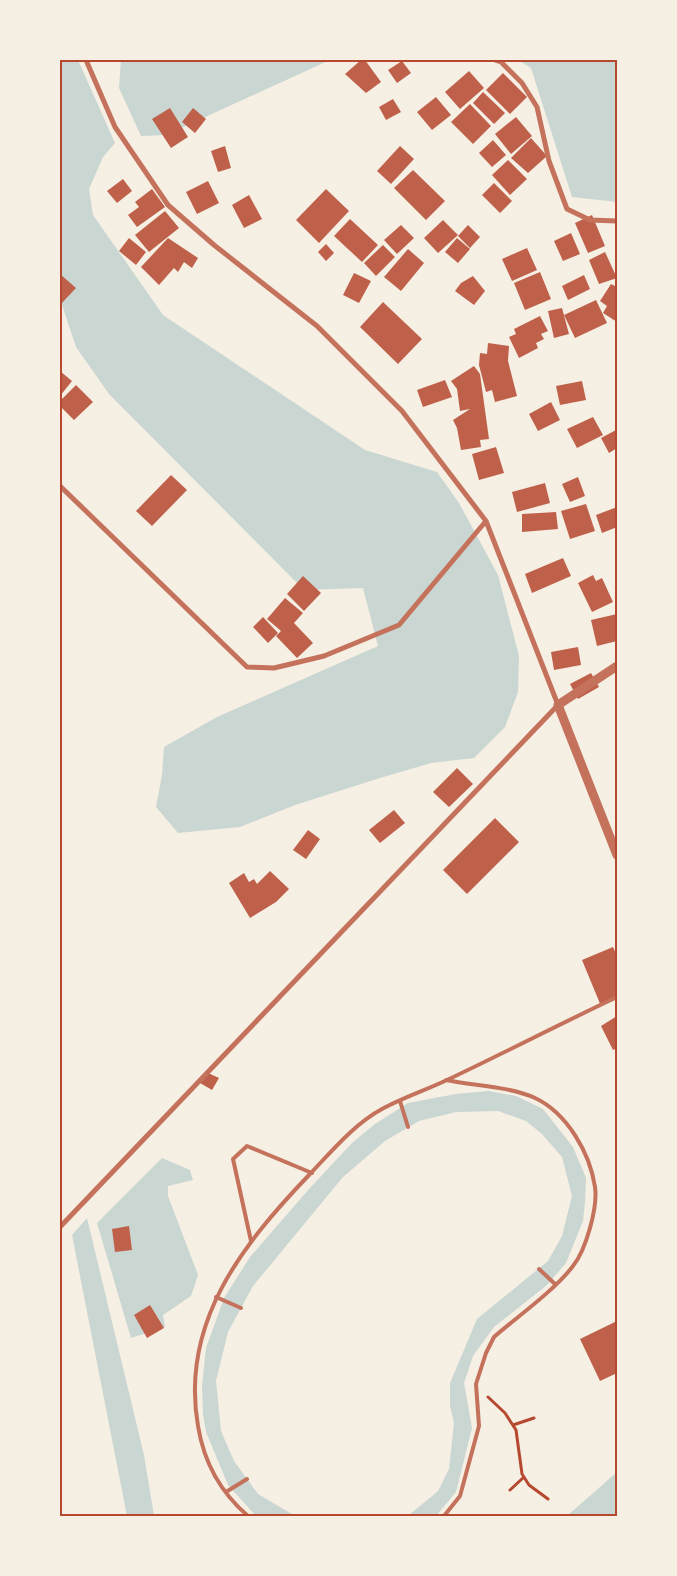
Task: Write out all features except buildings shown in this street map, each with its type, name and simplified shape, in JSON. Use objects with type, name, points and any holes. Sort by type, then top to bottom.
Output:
[{"type":"street","points":[[86,60],[115,127],[168,205],[214,245],[318,326],[402,411],[486,521],[617,855]]},
{"type":"street","points":[[495,60],[501,62],[522,82],[537,108],[549,161],[567,209],[590,220],[617,222]]},
{"type":"street","points":[[60,486],[247,667],[274,668],[324,656],[399,624],[486,521]]},
{"type":"street","points":[[60,1226],[558,705],[617,666]]},
{"type":"lane","points":[[248,1516],[235,1505],[210,1470],[193,1400],[197,1356],[210,1309],[241,1255],[346,1137],[381,1109],[446,1080],[617,997]]},
{"type":"lane","points":[[444,1516],[460,1496],[479,1426],[476,1384],[486,1353],[494,1337],[574,1266],[586,1240],[593,1210],[595,1188],[588,1161],[574,1133],[557,1113],[536,1098],[513,1091],[446,1080]]},
{"type":"lane","points":[[400,1101],[408,1127]]},
{"type":"lane","points":[[252,1241],[233,1159],[247,1146],[312,1173]]},
{"type":"lane","points":[[539,1269],[555,1284]]},
{"type":"lane","points":[[216,1297],[242,1308]]},
{"type":"lane","points":[[226,1492],[247,1479]]},
{"type":"path","points":[[482,1394],[488,1397],[505,1413],[513,1425],[516,1430],[524,1477],[529,1485],[548,1499]]},
{"type":"path","points":[[513,1425],[534,1418]]},
{"type":"path","points":[[510,1490],[524,1477]]},
{"type":"shaded area","points":[[60,60],[78,60],[115,143],[103,157],[89,189],[93,215],[163,315],[365,450],[437,472],[459,503],[498,575],[519,656],[518,692],[505,727],[474,758],[431,763],[380,778],[295,805],[240,827],[178,833],[156,807],[162,775],[164,747],[217,717],[378,646],[363,588],[304,590],[109,394],[76,347],[60,299]]},
{"type":"shaded area","points":[[121,60],[330,60],[166,135],[141,136],[119,88]]},
{"type":"shaded area","points":[[518,60],[617,60],[617,202],[572,197],[531,68]]},
{"type":"shaded area","points":[[489,1091],[516,1096],[543,1109],[573,1147],[586,1178],[585,1202],[583,1221],[566,1263],[547,1285],[494,1327],[473,1356],[464,1383],[472,1428],[456,1492],[436,1516],[408,1516],[438,1491],[449,1469],[454,1423],[450,1406],[450,1383],[477,1319],[548,1261],[562,1236],[572,1196],[562,1157],[542,1134],[526,1121],[498,1111],[456,1112],[419,1121],[385,1141],[343,1177],[253,1286],[228,1332],[216,1381],[221,1431],[234,1461],[258,1494],[295,1516],[256,1516],[228,1485],[206,1432],[203,1414],[202,1386],[206,1348],[224,1298],[250,1257],[309,1189],[352,1143],[375,1124],[408,1103],[456,1094]]},
{"type":"shaded area","points":[[162,1158],[190,1170],[193,1180],[168,1186],[168,1196],[198,1275],[191,1296],[163,1315],[165,1327],[131,1338],[97,1223]]},
{"type":"shaded area","points":[[87,1218],[144,1455],[154,1516],[127,1516],[72,1235]]},
{"type":"shaded area","points":[[617,1472],[617,1516],[567,1516]]}]
